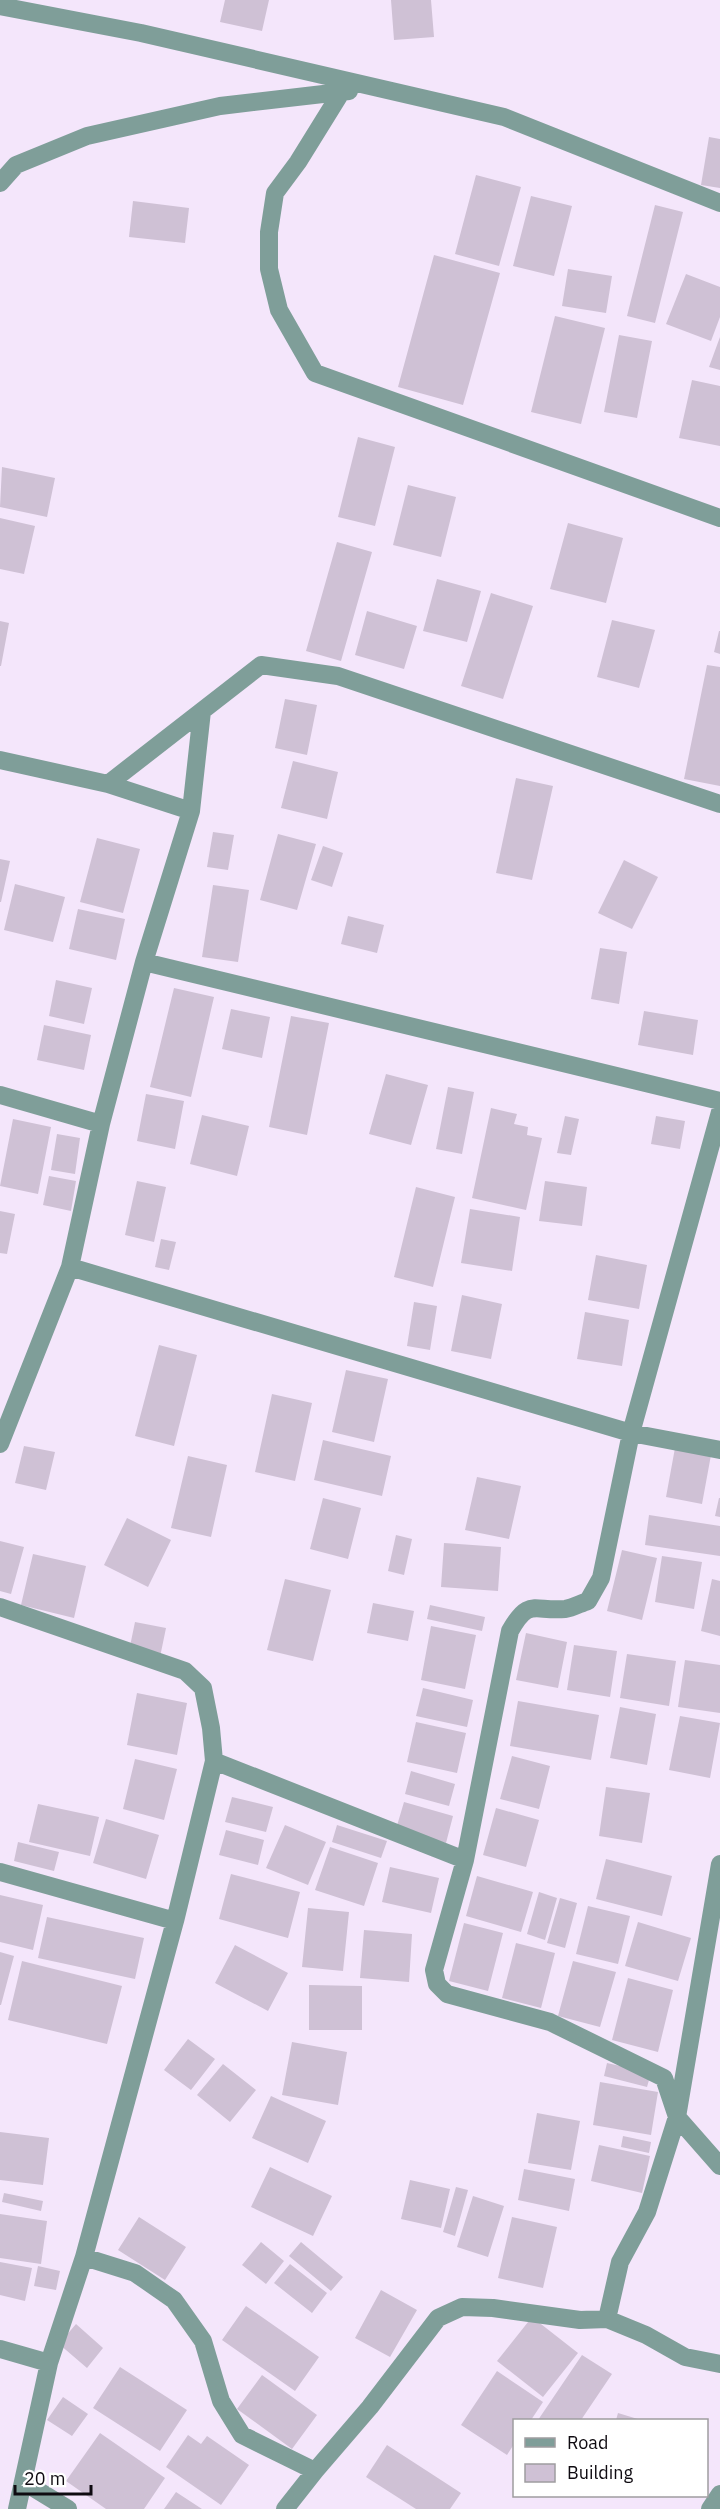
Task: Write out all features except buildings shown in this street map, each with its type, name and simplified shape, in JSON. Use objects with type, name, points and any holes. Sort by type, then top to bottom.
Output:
[{"type":"street","points":[[0,6],[141,33],[504,117],[720,203]]},
{"type":"street","points":[[0,183],[16,165],[87,136],[220,106],[378,88]]},
{"type":"street","points":[[342,91],[298,162],[275,193],[269,232],[269,269],[279,310],[315,373],[720,518]]},
{"type":"street","points":[[108,784],[261,665],[338,676],[720,804]]},
{"type":"street","points":[[0,1444],[70,1267],[101,1124],[144,962],[191,811],[202,711]]},
{"type":"street","points":[[0,760],[108,784],[191,811]]},
{"type":"street","points":[[144,962],[720,1101]]},
{"type":"street","points":[[0,1095],[101,1124]]},
{"type":"street","points":[[720,1113],[631,1432],[601,1578],[588,1601],[566,1609],[537,1606],[520,1613],[510,1631],[465,1860],[434,1970],[438,1984],[447,1995],[550,2022],[664,2078],[677,2117],[720,2166]]},
{"type":"street","points":[[70,1267],[631,1432],[720,1450]]},
{"type":"street","points":[[0,1606],[185,1671],[203,1688],[212,1728],[214,1761],[175,1921],[84,2257],[49,2363],[17,2509]]},
{"type":"street","points":[[214,1761],[465,1860]]},
{"type":"street","points":[[607,2319],[620,2262],[647,2212],[677,2117],[720,1864]]},
{"type":"street","points":[[0,1872],[175,1921]]},
{"type":"street","points":[[84,2257],[135,2273],[174,2300],[203,2341],[221,2401],[242,2435],[315,2471]]},
{"type":"street","points":[[285,2509],[438,2318],[462,2307],[493,2308],[580,2320],[607,2319],[646,2335],[685,2356],[720,2364]]},
{"type":"street","points":[[0,2349],[49,2363]]},
{"type":"street","points":[[24,2482],[68,2509]]},
{"type":"street","points":[[710,2509],[720,2494]]}]
